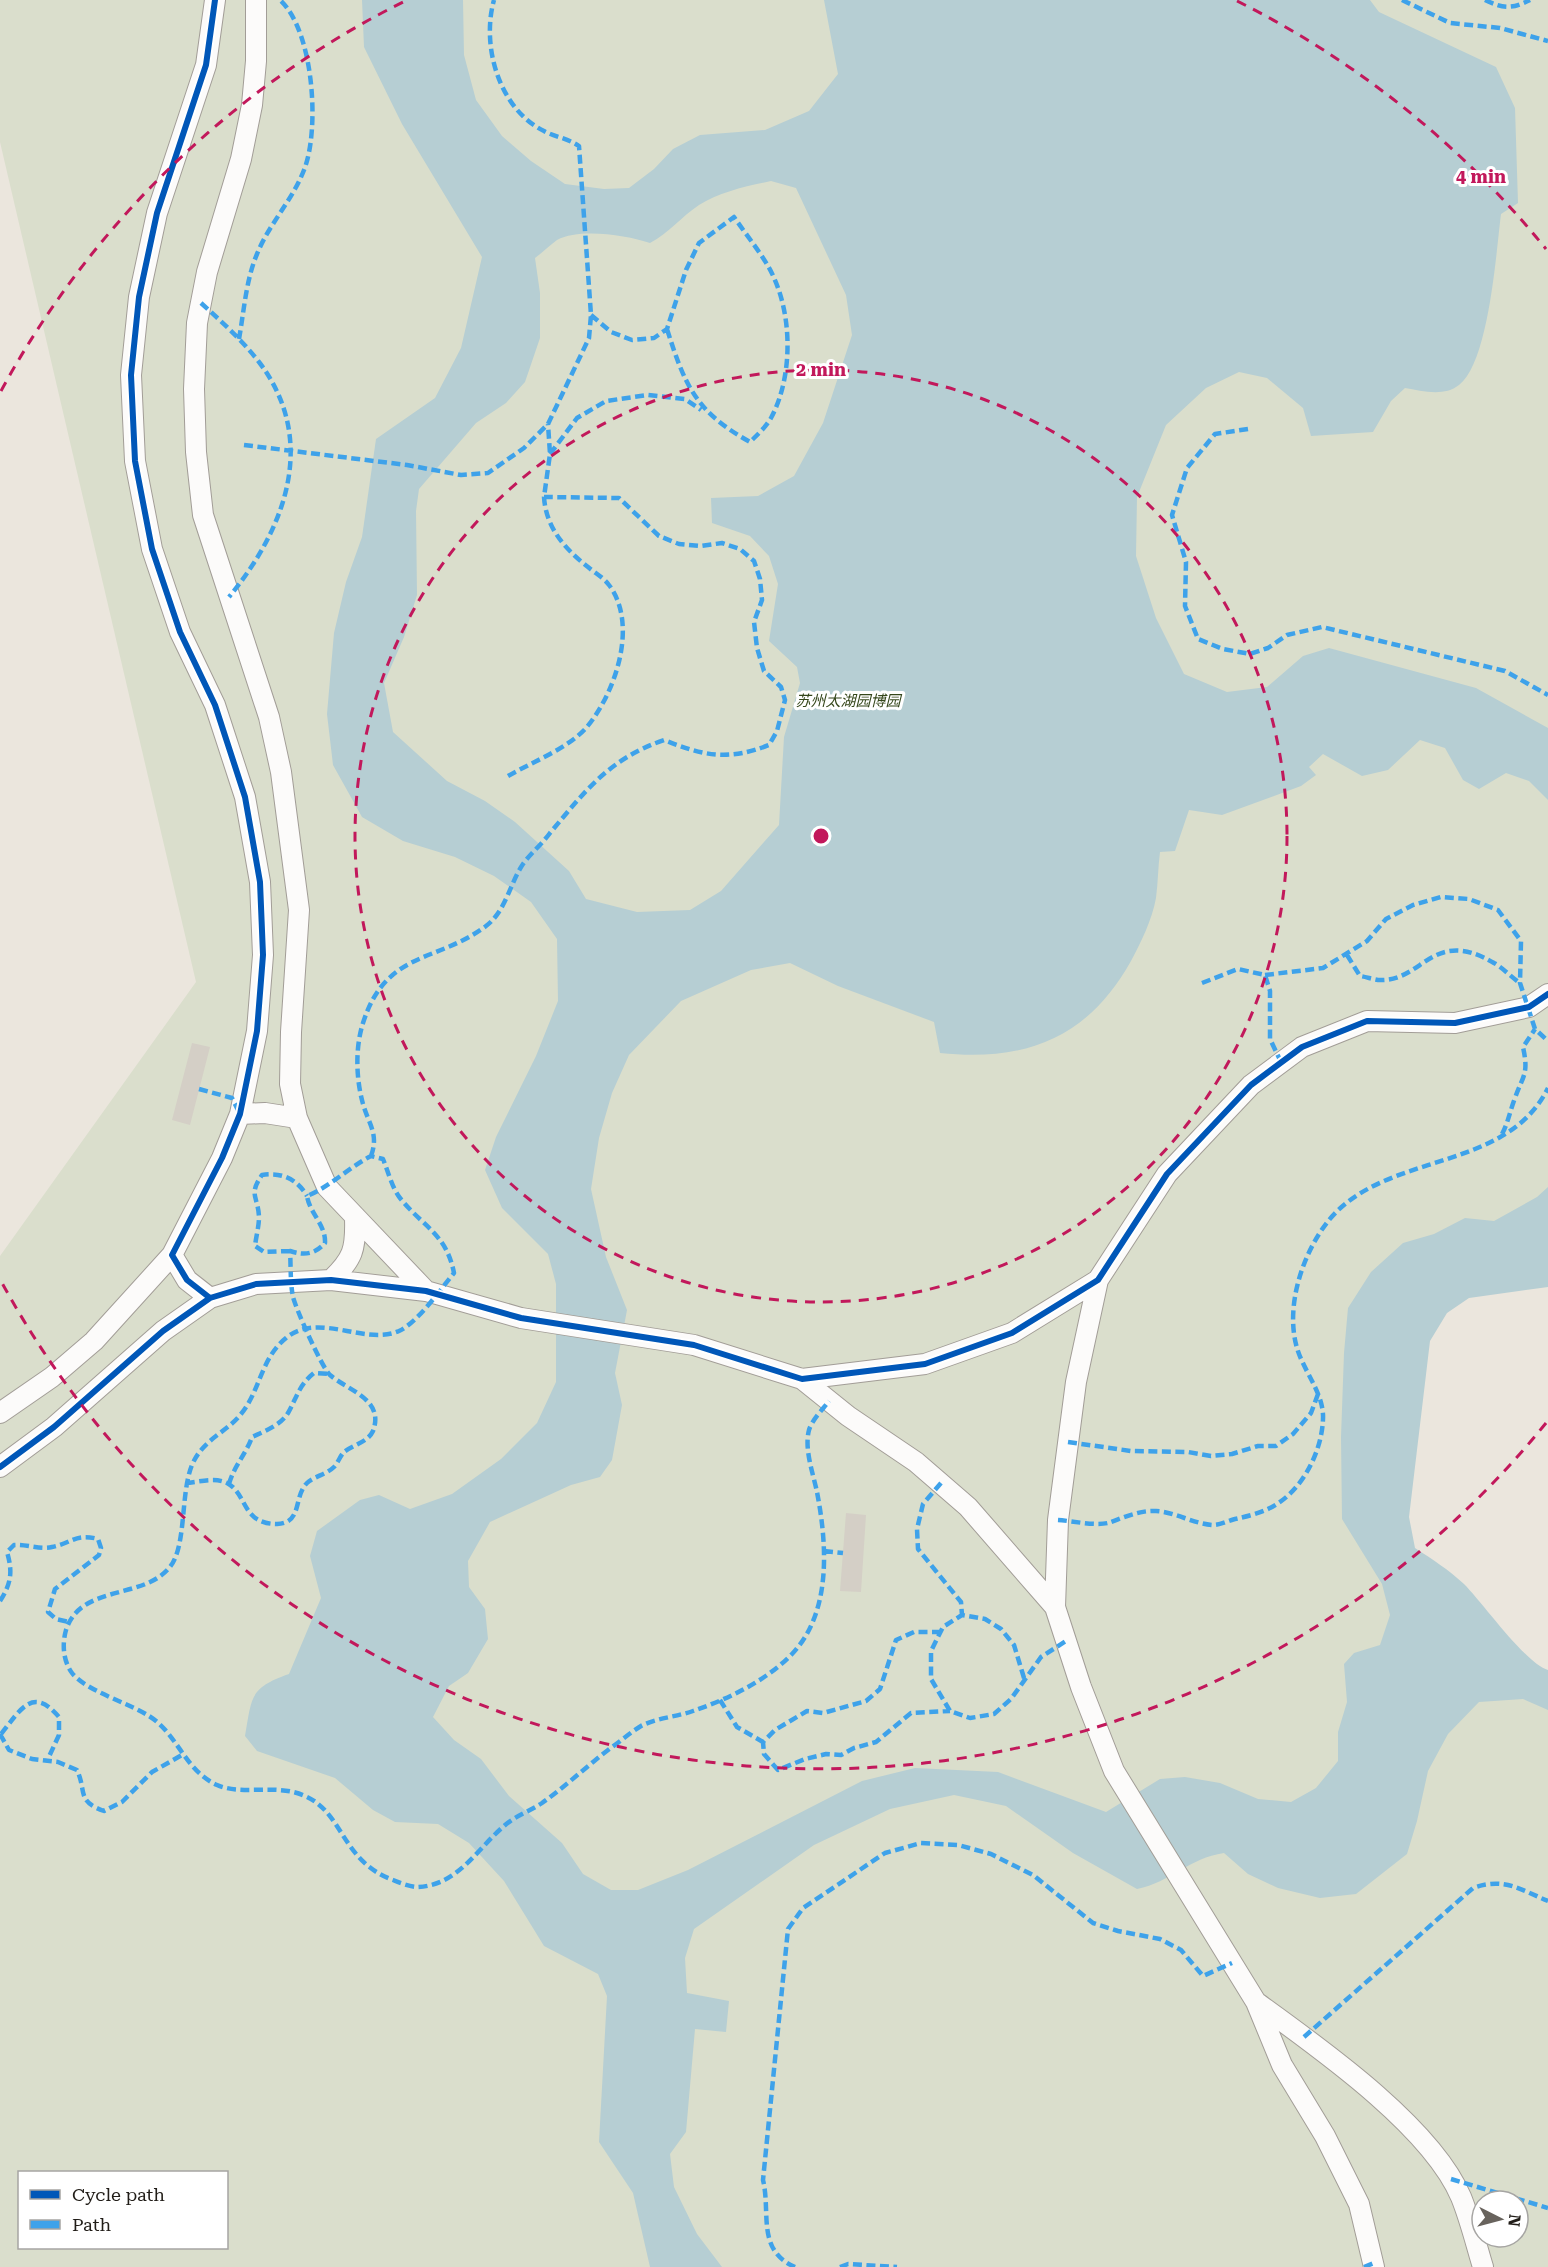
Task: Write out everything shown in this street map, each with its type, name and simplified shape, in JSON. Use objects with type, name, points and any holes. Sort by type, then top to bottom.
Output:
[{"type":"street","points":[[0,1413],[52,1377],[94,1341],[172,1255],[222,1158],[240,1114],[257,1031],[263,955],[260,882],[242,786],[215,705],[180,632],[152,549],[135,461],[131,375],[139,297],[155,224],[206,65],[215,0]]},
{"type":"street","points":[[256,0],[256,61],[252,105],[241,159],[207,272],[197,323],[194,389],[196,452],[203,515],[269,717],[283,783],[299,910],[291,1032],[291,1084],[297,1118],[327,1187],[426,1291]]},
{"type":"street","points":[[1374,2267],[1359,2204],[1324,2136],[1282,2065],[1256,2002],[1114,1771],[1081,1687],[1055,1607],[1058,1520],[1076,1382],[1098,1280],[1167,1174],[1251,1085],[1302,1047],[1367,1021],[1455,1023],[1529,1007],[1548,994]]},
{"type":"street","points":[[240,1114],[265,1113],[297,1118]]},
{"type":"street","points":[[331,1280],[347,1264],[356,1243],[355,1219]]},
{"type":"street","points":[[172,1255],[187,1280],[210,1298]]},
{"type":"street","points":[[0,1467],[54,1427],[163,1331],[210,1298],[255,1284],[331,1280],[426,1291],[521,1318],[694,1345],[802,1379],[848,1416],[916,1462],[968,1507],[1055,1607]]},
{"type":"street","points":[[802,1379],[925,1364],[1012,1333],[1098,1280]]},
{"type":"street","points":[[1256,2002],[1304,2037],[1417,2132],[1461,2196],[1483,2267]]},
{"type":"green space","name":"苏州太湖园博园","points":[[0,0],[1548,0],[1548,1231],[1382,1305],[1362,1517],[1548,1685],[1548,2267],[0,2267],[0,1256],[196,982],[0,142]]},
{"type":"water","points":[[362,0],[463,0],[464,55],[476,100],[502,136],[531,161],[565,184],[604,189],[629,188],[654,169],[673,149],[700,135],[765,130],[809,111],[838,74],[824,0],[1370,0],[1379,12],[1496,67],[1515,108],[1518,203],[1501,214],[1484,331],[1478,354],[1469,373],[1459,385],[1440,392],[1405,388],[1391,401],[1373,432],[1311,436],[1303,408],[1267,378],[1239,372],[1206,388],[1166,425],[1137,497],[1136,556],[1156,618],[1184,674],[1227,692],[1267,687],[1303,656],[1329,648],[1476,688],[1548,728],[1548,800],[1529,781],[1506,773],[1479,789],[1463,780],[1445,748],[1420,740],[1388,770],[1362,776],[1323,754],[1309,767],[1316,775],[1301,786],[1222,815],[1189,810],[1175,851],[1160,852],[1156,898],[1152,914],[1135,954],[1114,987],[1095,1009],[1074,1026],[1052,1039],[1027,1048],[971,1055],[940,1053],[934,1022],[838,986],[790,963],[751,970],[681,1001],[629,1055],[612,1093],[599,1138],[591,1189],[606,1257],[627,1310],[615,1373],[622,1405],[612,1460],[600,1477],[571,1485],[490,1522],[468,1561],[469,1587],[485,1609],[488,1639],[468,1673],[449,1686],[433,1717],[454,1740],[481,1759],[509,1796],[562,1843],[583,1874],[611,1890],[638,1890],[688,1870],[862,1781],[915,1768],[998,1772],[1106,1812],[1160,1779],[1185,1777],[1220,1783],[1258,1799],[1291,1802],[1316,1788],[1338,1761],[1338,1732],[1347,1702],[1344,1664],[1354,1653],[1380,1645],[1390,1615],[1382,1584],[1342,1519],[1341,1437],[1348,1308],[1371,1272],[1403,1243],[1434,1234],[1465,1218],[1494,1221],[1537,1197],[1548,1187],[1548,1287],[1469,1298],[1447,1313],[1430,1341],[1409,1517],[1415,1548],[1464,1584],[1528,1657],[1548,1670],[1548,1710],[1523,1699],[1479,1702],[1448,1734],[1428,1771],[1407,1854],[1356,1894],[1320,1898],[1278,1888],[1248,1874],[1224,1853],[1200,1860],[1160,1881],[1137,1889],[1073,1853],[1006,1806],[954,1795],[890,1809],[814,1845],[694,1929],[685,1958],[687,1993],[729,2001],[726,2032],[695,2029],[686,2132],[670,2154],[674,2187],[697,2234],[722,2267],[650,2267],[633,2193],[599,2142],[607,1996],[598,1974],[544,1946],[504,1881],[469,1843],[438,1824],[395,1822],[373,1810],[335,1778],[257,1751],[245,1736],[251,1703],[259,1689],[289,1674],[321,1598],[310,1556],[317,1531],[360,1500],[379,1495],[410,1509],[452,1494],[501,1459],[537,1423],[556,1382],[556,1284],[548,1254],[502,1208],[485,1170],[496,1137],[536,1056],[558,1001],[557,939],[531,902],[494,876],[455,857],[403,841],[362,817],[333,765],[327,714],[334,633],[346,582],[362,537],[376,439],[435,398],[461,348],[482,257],[402,124],[364,47]],"holes":[[[771,181],[796,188],[846,295],[852,335],[823,423],[794,476],[758,496],[711,498],[712,523],[750,536],[769,556],[778,584],[769,641],[797,667],[800,683],[784,737],[779,825],[721,891],[690,910],[637,912],[586,899],[569,871],[515,822],[485,801],[447,781],[393,732],[384,683],[404,637],[417,595],[416,511],[419,489],[476,423],[506,403],[525,382],[540,338],[540,293],[535,258],[554,242],[578,234],[603,234],[629,237],[650,243],[699,205],[724,193]]]},
{"type":"building","points":[[192,1043],[210,1047],[190,1125],[172,1120]]},
{"type":"building","points":[[846,1513],[866,1515],[861,1592],[840,1591]]},
{"type":"marked path","points":[[239,339],[253,264],[262,243],[304,170],[312,131],[311,82],[307,57],[300,34],[291,15],[280,0]]},
{"type":"marked path","points":[[244,445],[407,465],[461,475],[488,473],[524,448],[548,424],[589,338],[591,315],[579,146],[544,131],[528,121],[515,108],[505,92],[492,56],[490,37],[494,0]]},
{"type":"marked path","points":[[1402,0],[1450,23],[1500,28],[1548,41]]},
{"type":"marked path","points":[[1485,0],[1508,7],[1530,0]]},
{"type":"marked path","points":[[591,315],[611,332],[632,340],[654,338],[667,329],[686,270],[699,243],[734,217],[768,266],[776,283],[782,302],[788,342],[784,382],[778,401],[769,421],[750,442],[717,420],[695,396],[680,366],[667,329]]},
{"type":"marked path","points":[[201,303],[232,331],[259,362],[277,392],[288,422],[291,453],[288,484],[279,514],[266,543],[249,571],[229,597]]},
{"type":"marked path","points":[[550,454],[577,418],[606,401],[648,395],[685,399],[701,410]]},
{"type":"marked path","points":[[371,1156],[374,1135],[361,1094],[358,1053],[363,1023],[373,999],[385,982],[399,970],[468,938],[493,920],[526,860],[587,790],[613,766],[628,756],[664,740],[704,753],[728,755],[769,745],[777,731],[785,700],[781,687],[764,671],[757,648],[754,622],[762,600],[760,579],[754,561],[740,549],[722,543],[701,546],[679,544],[659,536],[619,498],[544,497],[550,454],[548,424]]},
{"type":"marked path","points":[[1248,429],[1215,434],[1187,468],[1172,515],[1186,562],[1185,606],[1198,639],[1223,649],[1250,654],[1268,648],[1287,635],[1322,627],[1505,671],[1548,695]]},
{"type":"marked path","points":[[508,776],[559,749],[586,728],[597,714],[614,678],[623,639],[618,601],[609,585],[572,553],[558,537],[548,518],[544,497]]},
{"type":"marked path","points":[[1265,975],[1323,968],[1367,941],[1386,919],[1413,905],[1441,897],[1469,899],[1498,910],[1521,941],[1520,983],[1535,1029],[1548,1041]]},
{"type":"marked path","points":[[1347,955],[1360,976],[1378,980],[1393,979],[1442,953],[1456,950],[1473,953],[1494,963],[1520,983]]},
{"type":"marked path","points":[[1202,983],[1238,969],[1265,975],[1270,991],[1270,1039],[1281,1062]]},
{"type":"marked path","points":[[1502,1134],[1524,1074],[1523,1047],[1535,1029]]},
{"type":"marked path","points":[[1058,1520],[1102,1524],[1137,1513],[1156,1511],[1170,1513],[1199,1523],[1216,1525],[1262,1511],[1287,1497],[1310,1467],[1322,1431],[1323,1411],[1316,1389],[1302,1361],[1293,1326],[1294,1307],[1302,1269],[1319,1235],[1329,1220],[1353,1198],[1381,1182],[1475,1149],[1504,1135],[1529,1115],[1548,1088]]},
{"type":"marked path","points":[[199,1089],[232,1098],[240,1114]]},
{"type":"marked path","points":[[186,1483],[191,1482],[207,1480],[227,1483],[234,1488],[246,1508],[257,1519],[265,1523],[285,1523],[294,1514],[300,1495],[307,1483],[331,1469],[344,1452],[371,1435],[375,1420],[374,1411],[362,1397],[330,1375],[321,1362],[310,1338],[304,1325],[293,1297],[290,1251],[309,1253],[325,1243],[323,1231],[307,1196],[371,1156],[383,1159],[397,1194],[439,1239],[450,1259],[454,1273],[414,1321],[399,1331],[372,1335],[312,1328],[299,1331],[286,1338],[271,1355],[253,1395],[241,1414],[208,1442],[192,1465],[188,1477],[186,1491],[181,1534],[178,1548],[169,1568],[144,1585],[85,1605],[74,1615],[66,1630],[64,1647],[65,1658],[72,1673],[97,1691],[149,1716],[167,1732],[189,1761],[206,1778],[217,1785],[237,1790],[283,1790],[305,1796],[328,1814],[353,1850],[376,1872],[409,1886],[418,1887],[432,1885],[456,1873],[508,1822],[542,1803],[641,1726],[693,1711],[733,1695],[770,1673],[792,1654],[805,1637],[820,1598],[823,1577],[823,1533],[808,1453],[808,1437],[813,1422],[829,1401]]},
{"type":"marked path","points":[[290,1251],[264,1252],[255,1246],[259,1224],[255,1187],[262,1175],[282,1176],[294,1181],[307,1196]]},
{"type":"marked path","points":[[229,1484],[252,1437],[272,1427],[285,1417],[302,1387],[314,1373],[329,1374]]},
{"type":"marked path","points":[[1068,1442],[1131,1451],[1188,1452],[1211,1456],[1232,1454],[1258,1446],[1276,1446],[1293,1434],[1311,1413],[1318,1394]]},
{"type":"marked path","points":[[941,1483],[923,1504],[917,1529],[918,1549],[961,1602],[962,1615]]},
{"type":"marked path","points":[[0,1601],[10,1578],[7,1552],[14,1545],[48,1548],[84,1537],[98,1539],[101,1548],[99,1555],[55,1589],[48,1612],[56,1619],[69,1622]]},
{"type":"marked path","points":[[824,1551],[843,1553]]},
{"type":"marked path","points":[[1024,1678],[1014,1645],[1001,1629],[985,1619],[962,1615],[943,1627],[931,1651],[931,1679],[950,1711],[970,1718],[994,1714],[1011,1699],[1041,1657],[1066,1641]]},
{"type":"marked path","points":[[941,1632],[914,1632],[896,1640],[880,1689],[866,1701],[823,1713],[807,1711],[775,1730],[763,1742],[764,1754],[778,1770],[805,1759],[826,1754],[841,1755],[854,1748],[876,1742],[911,1713],[950,1711]]},
{"type":"marked path","points":[[720,1700],[737,1727],[763,1742]]},
{"type":"marked path","points":[[1,1734],[27,1705],[34,1702],[50,1708],[59,1717],[59,1735],[47,1761]]},
{"type":"marked path","points":[[0,1734],[9,1750],[32,1759],[58,1762],[77,1770],[86,1799],[104,1811],[122,1802],[152,1772],[182,1755]]},
{"type":"marked path","points":[[795,2267],[783,2260],[770,2241],[763,2180],[788,1929],[803,1908],[885,1853],[921,1843],[958,1845],[991,1854],[1033,1875],[1093,1923],[1118,1931],[1160,1939],[1181,1950],[1203,1976],[1232,1963]]},
{"type":"marked path","points":[[1304,2037],[1473,1888],[1503,1884],[1548,1901]]},
{"type":"marked path","points":[[1451,2179],[1548,2208]]},
{"type":"marked path","points":[[1364,2267],[1374,2263]]},
{"type":"marked path","points":[[840,2267],[848,2264],[897,2267]]},
{"type":"cycle path","points":[[210,1298],[187,1280],[172,1255],[222,1158],[240,1114],[257,1031],[263,955],[260,882],[245,797],[215,705],[180,632],[152,549],[135,461],[131,375],[139,297],[157,213],[206,65],[215,0]]},
{"type":"cycle path","points":[[0,1467],[54,1427],[163,1331],[210,1298],[256,1284],[331,1280],[426,1291],[521,1318],[694,1345],[802,1379],[925,1364],[1012,1333],[1098,1280],[1167,1174],[1251,1085],[1302,1047],[1367,1021],[1455,1023],[1529,1007],[1548,994]]}]
